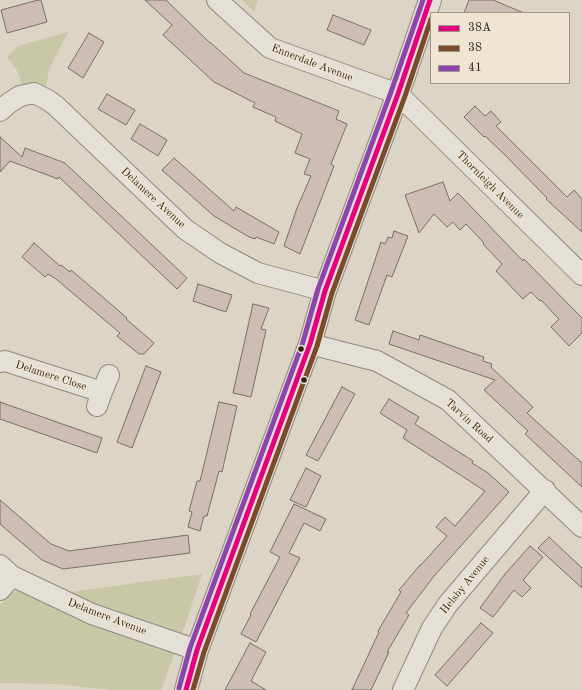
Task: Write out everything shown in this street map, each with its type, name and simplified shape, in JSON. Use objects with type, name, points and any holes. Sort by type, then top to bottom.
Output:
[{"type":"street","name":"Ennerdale Avenue","points":[[217,0],[270,48],[398,94]]},
{"type":"street","points":[[186,690],[197,650],[310,344],[325,291],[398,94],[430,0]]},
{"type":"street","name":"Delamere Avenue","points":[[0,111],[20,96],[34,93],[48,100],[186,230],[214,249],[258,273],[325,291]]},
{"type":"street","name":"Thornleigh Avenue","points":[[398,94],[582,275]]},
{"type":"street","name":"Tarvin Road","points":[[310,344],[377,361],[448,400],[582,527]]},
{"type":"street","name":"Delamere Close","points":[[0,362],[5,361],[103,391]]},
{"type":"street","name":"Helsby Avenue","points":[[403,690],[432,628],[448,604],[544,490]]},
{"type":"street","name":"Delamere Avenue","points":[[4,577],[92,614],[197,650]]},
{"type":"green space","points":[[242,0],[258,0],[254,12]]},
{"type":"green space","points":[[68,32],[49,69],[46,87],[32,84],[22,85],[18,72],[7,57],[18,46]]},
{"type":"green space","points":[[202,574],[182,634],[173,634],[63,593]]},
{"type":"green space","points":[[20,589],[175,653],[161,690],[111,690],[55,684],[0,683],[0,605],[13,592]]},
{"type":"building","points":[[41,0],[47,22],[7,33],[1,10]]},
{"type":"building","points":[[145,0],[166,0],[210,43],[244,73],[339,111],[336,119],[347,124],[331,164],[334,166],[300,254],[284,246],[297,208],[311,176],[304,174],[310,159],[295,153],[302,134],[275,121],[276,117],[253,107],[255,103],[214,82],[163,35],[172,25]]},
{"type":"building","points":[[469,0],[493,0],[522,12],[464,12]]},
{"type":"building","points":[[333,15],[371,30],[364,45],[327,30]]},
{"type":"building","points":[[89,33],[104,42],[83,78],[68,68]]},
{"type":"building","points":[[107,94],[135,110],[126,125],[98,109]]},
{"type":"building","points":[[475,106],[485,116],[491,111],[501,122],[496,126],[567,197],[574,190],[582,199],[582,232],[546,199],[547,198],[503,153],[464,117]]},
{"type":"building","points":[[140,124],[167,140],[158,156],[131,139]]},
{"type":"building","points":[[0,137],[22,157],[25,148],[65,163],[187,278],[177,289],[59,177],[58,179],[10,161],[0,172]]},
{"type":"building","points":[[174,158],[234,211],[236,207],[279,232],[274,244],[256,237],[255,239],[249,237],[214,216],[162,170]]},
{"type":"building","points":[[443,182],[450,201],[458,193],[523,261],[524,259],[582,318],[582,333],[569,346],[551,327],[559,319],[531,292],[523,299],[496,271],[502,264],[466,224],[460,230],[453,222],[447,227],[434,214],[419,233],[405,195]]},
{"type":"building","points":[[394,231],[408,236],[392,277],[387,275],[369,325],[355,320],[381,242],[385,244],[388,237],[392,238]]},
{"type":"building","points":[[34,243],[60,266],[61,265],[70,272],[71,270],[154,343],[144,354],[139,354],[117,336],[120,333],[56,279],[48,274],[45,277],[22,257]]},
{"type":"building","points":[[198,284],[232,295],[226,312],[193,301]]},
{"type":"building","points":[[253,304],[269,308],[261,329],[266,330],[251,397],[233,393]]},
{"type":"building","points":[[393,331],[419,340],[420,335],[484,357],[483,361],[492,364],[491,367],[533,407],[527,413],[582,463],[582,487],[525,434],[528,431],[484,390],[495,380],[389,344]]},
{"type":"building","points":[[146,366],[161,372],[132,448],[117,442]]},
{"type":"building","points":[[342,387],[355,394],[318,461],[306,455]]},
{"type":"building","points":[[389,399],[419,417],[415,424],[473,461],[472,463],[488,473],[509,492],[434,576],[406,613],[409,615],[387,652],[389,652],[371,690],[352,690],[379,632],[378,631],[401,592],[399,590],[447,536],[436,527],[445,517],[455,526],[485,491],[403,438],[407,430],[380,413]]},
{"type":"building","points":[[0,402],[102,438],[97,453],[0,419]]},
{"type":"building","points":[[219,402],[237,406],[222,472],[219,471],[207,516],[204,516],[200,531],[188,527],[192,512],[189,511],[197,481],[200,481]]},
{"type":"building","points":[[306,468],[321,476],[306,507],[290,500]]},
{"type":"building","points":[[0,500],[51,544],[69,551],[188,535],[190,553],[63,569],[42,560],[0,524]]},
{"type":"building","points":[[294,504],[326,519],[320,531],[304,523],[289,553],[300,558],[256,642],[241,634],[280,557],[270,552]]},
{"type":"building","points":[[549,537],[582,568],[582,588],[538,548]]},
{"type":"building","points":[[530,546],[543,557],[523,580],[531,588],[522,597],[514,590],[493,617],[480,608],[505,574]]},
{"type":"building","points":[[481,623],[493,633],[447,686],[435,675]]},
{"type":"building","points":[[250,643],[266,652],[251,681],[266,690],[225,690]]},
{"type":"transit line","name":"41","points":[[179,688],[190,648],[303,342],[318,289],[391,92],[423,0]]},
{"type":"transit line","name":"38A","points":[[186,690],[197,650],[310,344],[325,291],[398,94],[430,0]]},
{"type":"transit line","name":"38","points":[[193,690],[204,652],[317,346],[332,293],[405,96],[430,22]]}]
